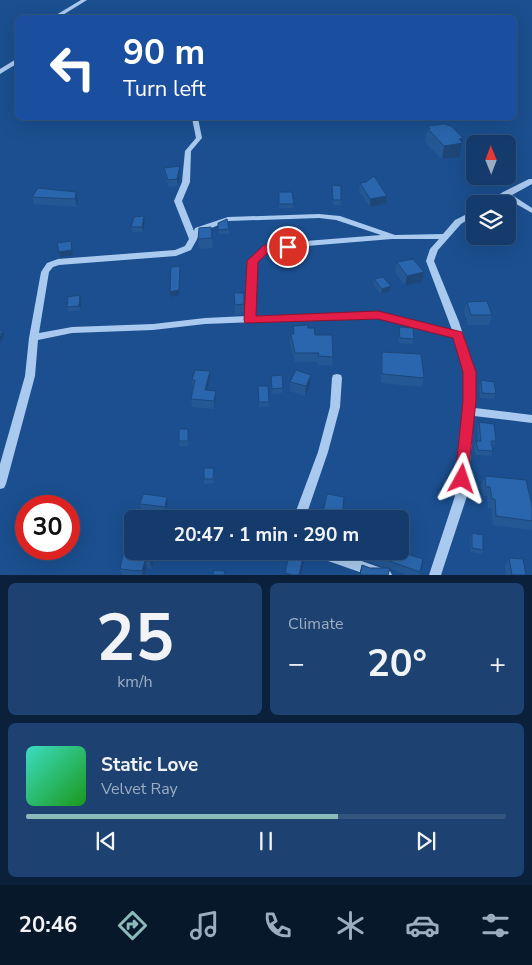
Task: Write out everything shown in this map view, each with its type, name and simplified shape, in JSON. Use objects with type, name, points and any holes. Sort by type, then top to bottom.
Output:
[{"type":"street","points":[[58,15],[84,0]]},
{"type":"street","points":[[0,72],[15,61]]},
{"type":"street","points":[[194,239],[178,201],[186,182],[188,150],[199,138],[195,120]]},
{"type":"street","points":[[506,194],[532,181]]},
{"type":"street","points":[[506,194],[532,210]]},
{"type":"street","points":[[0,484],[30,376],[34,338],[46,272],[50,265],[58,262],[176,253],[188,248],[198,230],[228,219],[287,215],[337,218],[394,237]]},
{"type":"street","points":[[435,575],[460,496],[469,411],[470,372],[430,261],[434,249],[458,222],[466,217]]},
{"type":"street","points":[[250,320],[252,261],[268,247],[394,237],[446,236]]},
{"type":"street","points":[[34,338],[72,330],[205,321],[378,315],[458,335]]},
{"type":"street","points":[[302,510],[323,452],[335,407],[337,378]]},
{"type":"street","points":[[469,411],[532,419]]},
{"type":"street","points":[[342,560],[386,575]]},
{"type":"building","points":[[444,124],[451,126],[463,138],[459,139],[463,143],[444,146],[428,129],[430,129],[428,126]]},
{"type":"building","points":[[180,166],[177,179],[168,180],[164,168]]},
{"type":"building","points":[[374,176],[387,196],[370,199],[360,183],[366,182]]},
{"type":"building","points":[[332,185],[341,186],[341,200],[333,200]]},
{"type":"building","points":[[38,188],[76,192],[75,199],[32,197]]},
{"type":"building","points":[[279,192],[292,192],[294,204],[279,204]]},
{"type":"building","points":[[144,216],[142,227],[131,227],[134,217]]},
{"type":"building","points":[[227,219],[229,229],[218,230],[218,223]]},
{"type":"building","points":[[211,227],[212,238],[198,239],[199,228]]},
{"type":"building","points":[[71,241],[72,250],[59,252],[57,243]]},
{"type":"building","points":[[413,259],[424,272],[407,276],[397,262]]},
{"type":"building","points":[[180,266],[179,290],[170,292],[171,267]]},
{"type":"building","points":[[383,277],[391,286],[382,289],[374,279]]},
{"type":"building","points":[[234,293],[244,293],[244,304],[235,305]]},
{"type":"building","points":[[80,295],[79,306],[67,307],[68,297]]},
{"type":"building","points":[[487,301],[492,315],[471,315],[467,302]]},
{"type":"building","points":[[308,325],[308,328],[314,328],[315,335],[332,335],[333,357],[318,356],[319,353],[295,353],[291,334],[294,334],[293,326]]},
{"type":"building","points":[[399,327],[413,328],[414,339],[400,338]]},
{"type":"building","points":[[382,352],[421,354],[424,378],[382,374]]},
{"type":"building","points":[[195,370],[210,371],[205,390],[216,391],[214,401],[191,399],[195,380],[192,380]]},
{"type":"building","points":[[296,370],[311,375],[306,386],[290,382]]},
{"type":"building","points":[[282,375],[283,388],[272,389],[271,376]]},
{"type":"building","points":[[481,380],[494,382],[496,394],[482,393]]},
{"type":"building","points":[[258,386],[268,386],[269,402],[259,402]]},
{"type":"building","points":[[479,422],[494,424],[496,441],[491,441],[493,451],[478,450],[476,441],[481,441]]},
{"type":"building","points":[[179,429],[188,429],[188,441],[179,441]]},
{"type":"building","points":[[204,468],[214,468],[213,479],[204,479]]},
{"type":"building","points":[[485,476],[526,480],[532,506],[532,521],[496,516],[495,499],[492,499],[490,487],[486,487]]},
{"type":"building","points":[[143,494],[167,497],[165,507],[140,504]]},
{"type":"building","points":[[327,494],[344,497],[343,510],[324,510]]},
{"type":"building","points":[[472,533],[483,535],[483,550],[472,548]]},
{"type":"building","points":[[124,550],[124,560],[150,560],[145,561],[142,571],[120,569]]},
{"type":"building","points":[[409,555],[423,559],[420,572],[387,560],[409,560]]},
{"type":"building","points":[[509,558],[523,559],[526,575],[512,575]]},
{"type":"building","points":[[288,560],[302,560],[299,575],[285,573]]},
{"type":"building","points":[[362,565],[370,568],[390,568],[388,575],[363,575],[360,574]]},
{"type":"building","points":[[214,570],[225,571],[224,575],[213,575]]},
{"type":"route","points":[[288,247],[268,247],[252,261],[250,320],[352,314],[378,315],[458,335],[470,372],[470,401],[462,479]]}]
